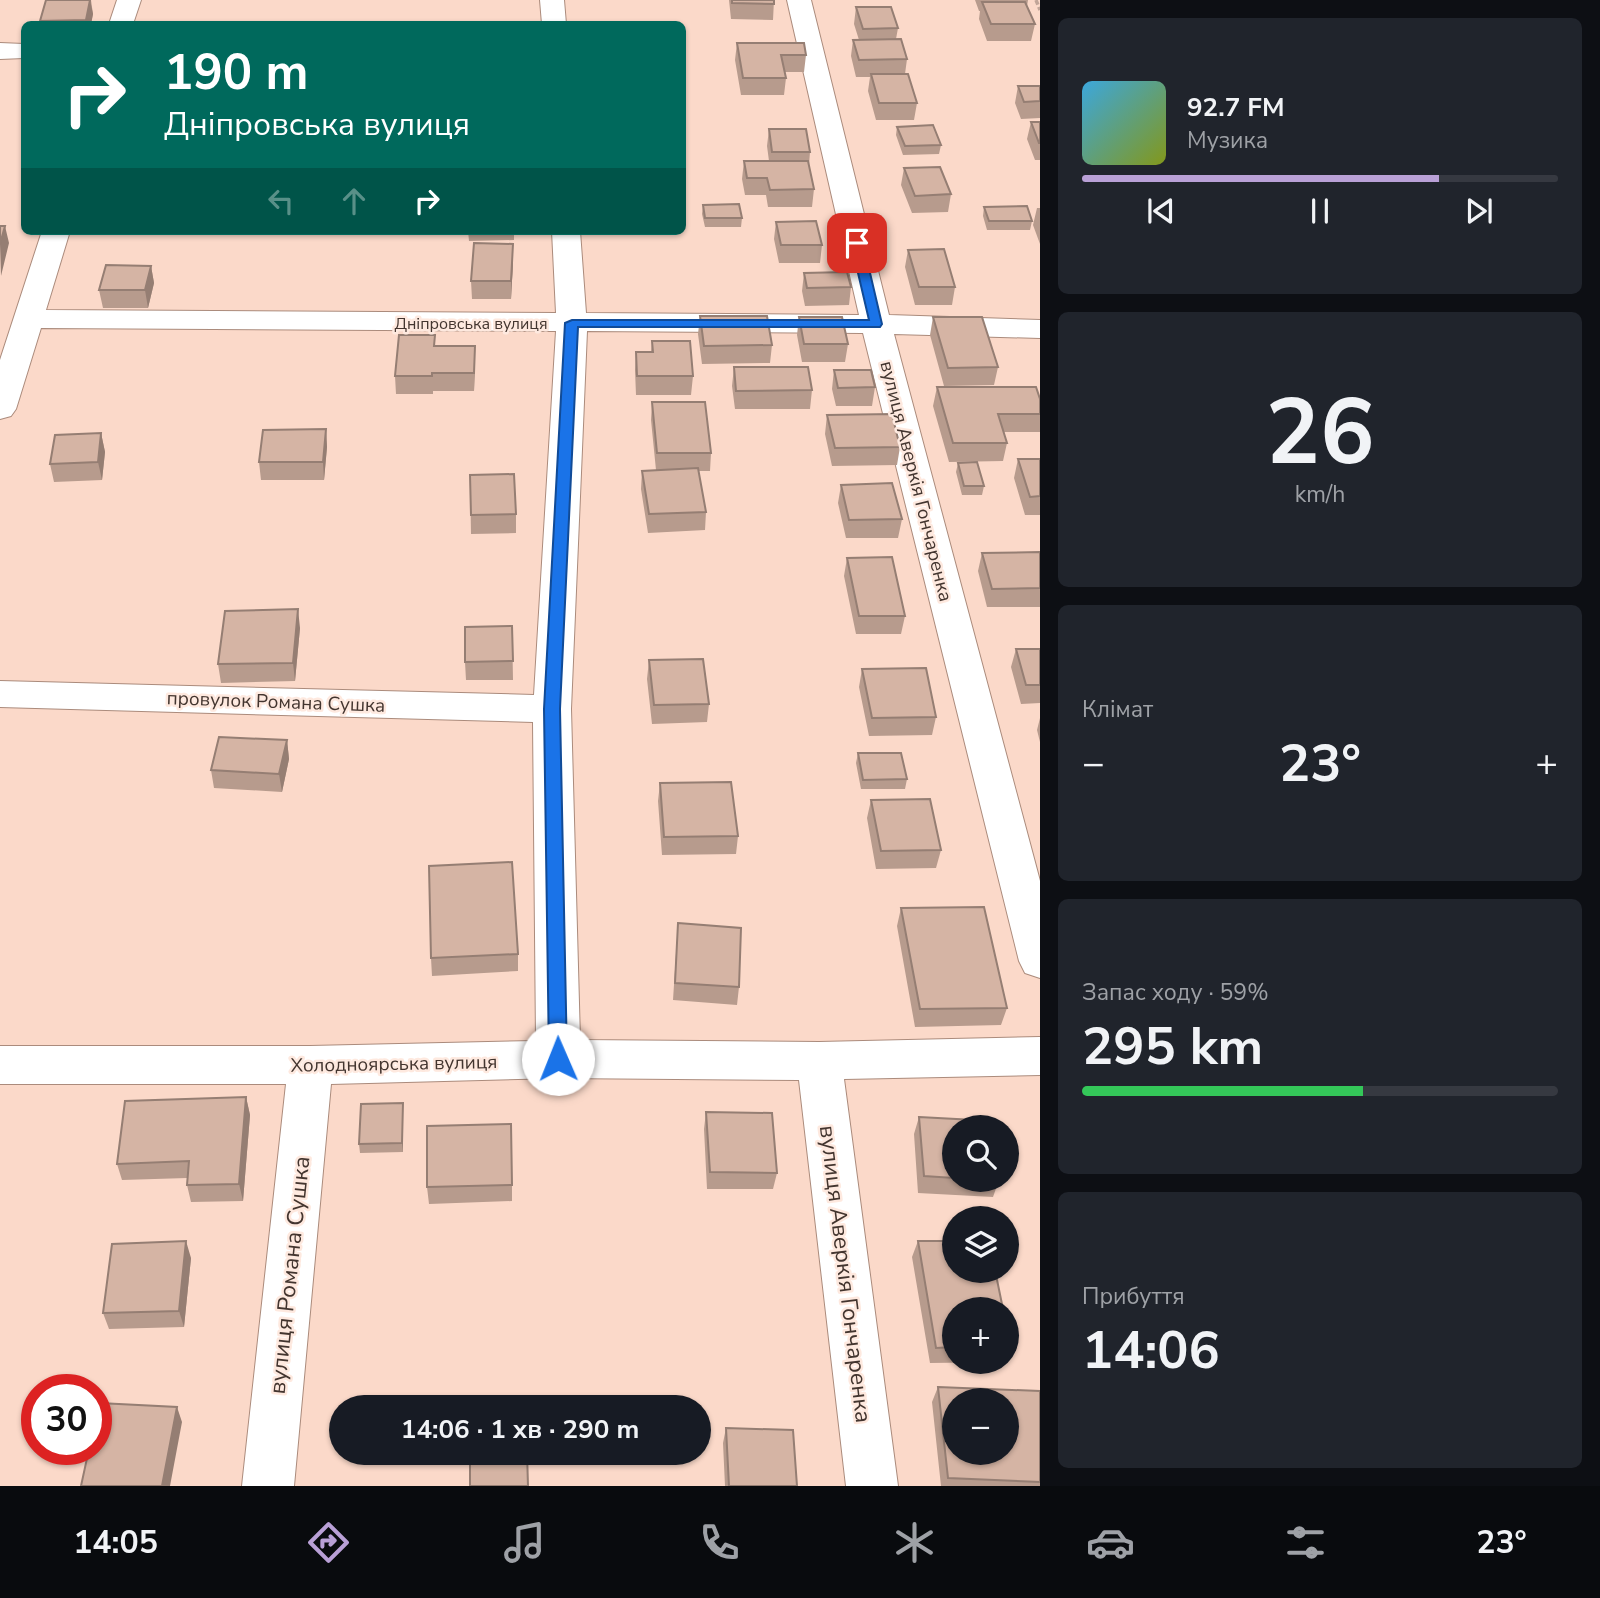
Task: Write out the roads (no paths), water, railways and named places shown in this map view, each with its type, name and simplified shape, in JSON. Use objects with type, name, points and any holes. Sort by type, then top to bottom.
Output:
[{"type":"street","points":[[122,21],[129,0]]},
{"type":"street","points":[[552,0],[554,21]]},
{"type":"street","name":"вулиця Аверкія Гончаренка","points":[[799,0],[876,324],[1040,961]]},
{"type":"street","points":[[0,51],[21,51]]},
{"type":"street","points":[[0,409],[55,235]]},
{"type":"street","points":[[558,1059],[552,709],[572,323],[566,235]]},
{"type":"street","name":"Дніпровська вулиця","points":[[28,319],[876,324],[1040,329]]},
{"type":"street","name":"провулок Романа Сушка","points":[[0,694],[552,709]]},
{"type":"street","name":"Холодноярська вулиця","points":[[0,1065],[310,1065],[558,1059],[819,1061],[1040,1056]]},
{"type":"street","name":"вулиця Аверкія Гончаренка","points":[[819,1061],[872,1486]]},
{"type":"street","name":"вулиця Романа Сушка","points":[[268,1486],[310,1065]]}]
